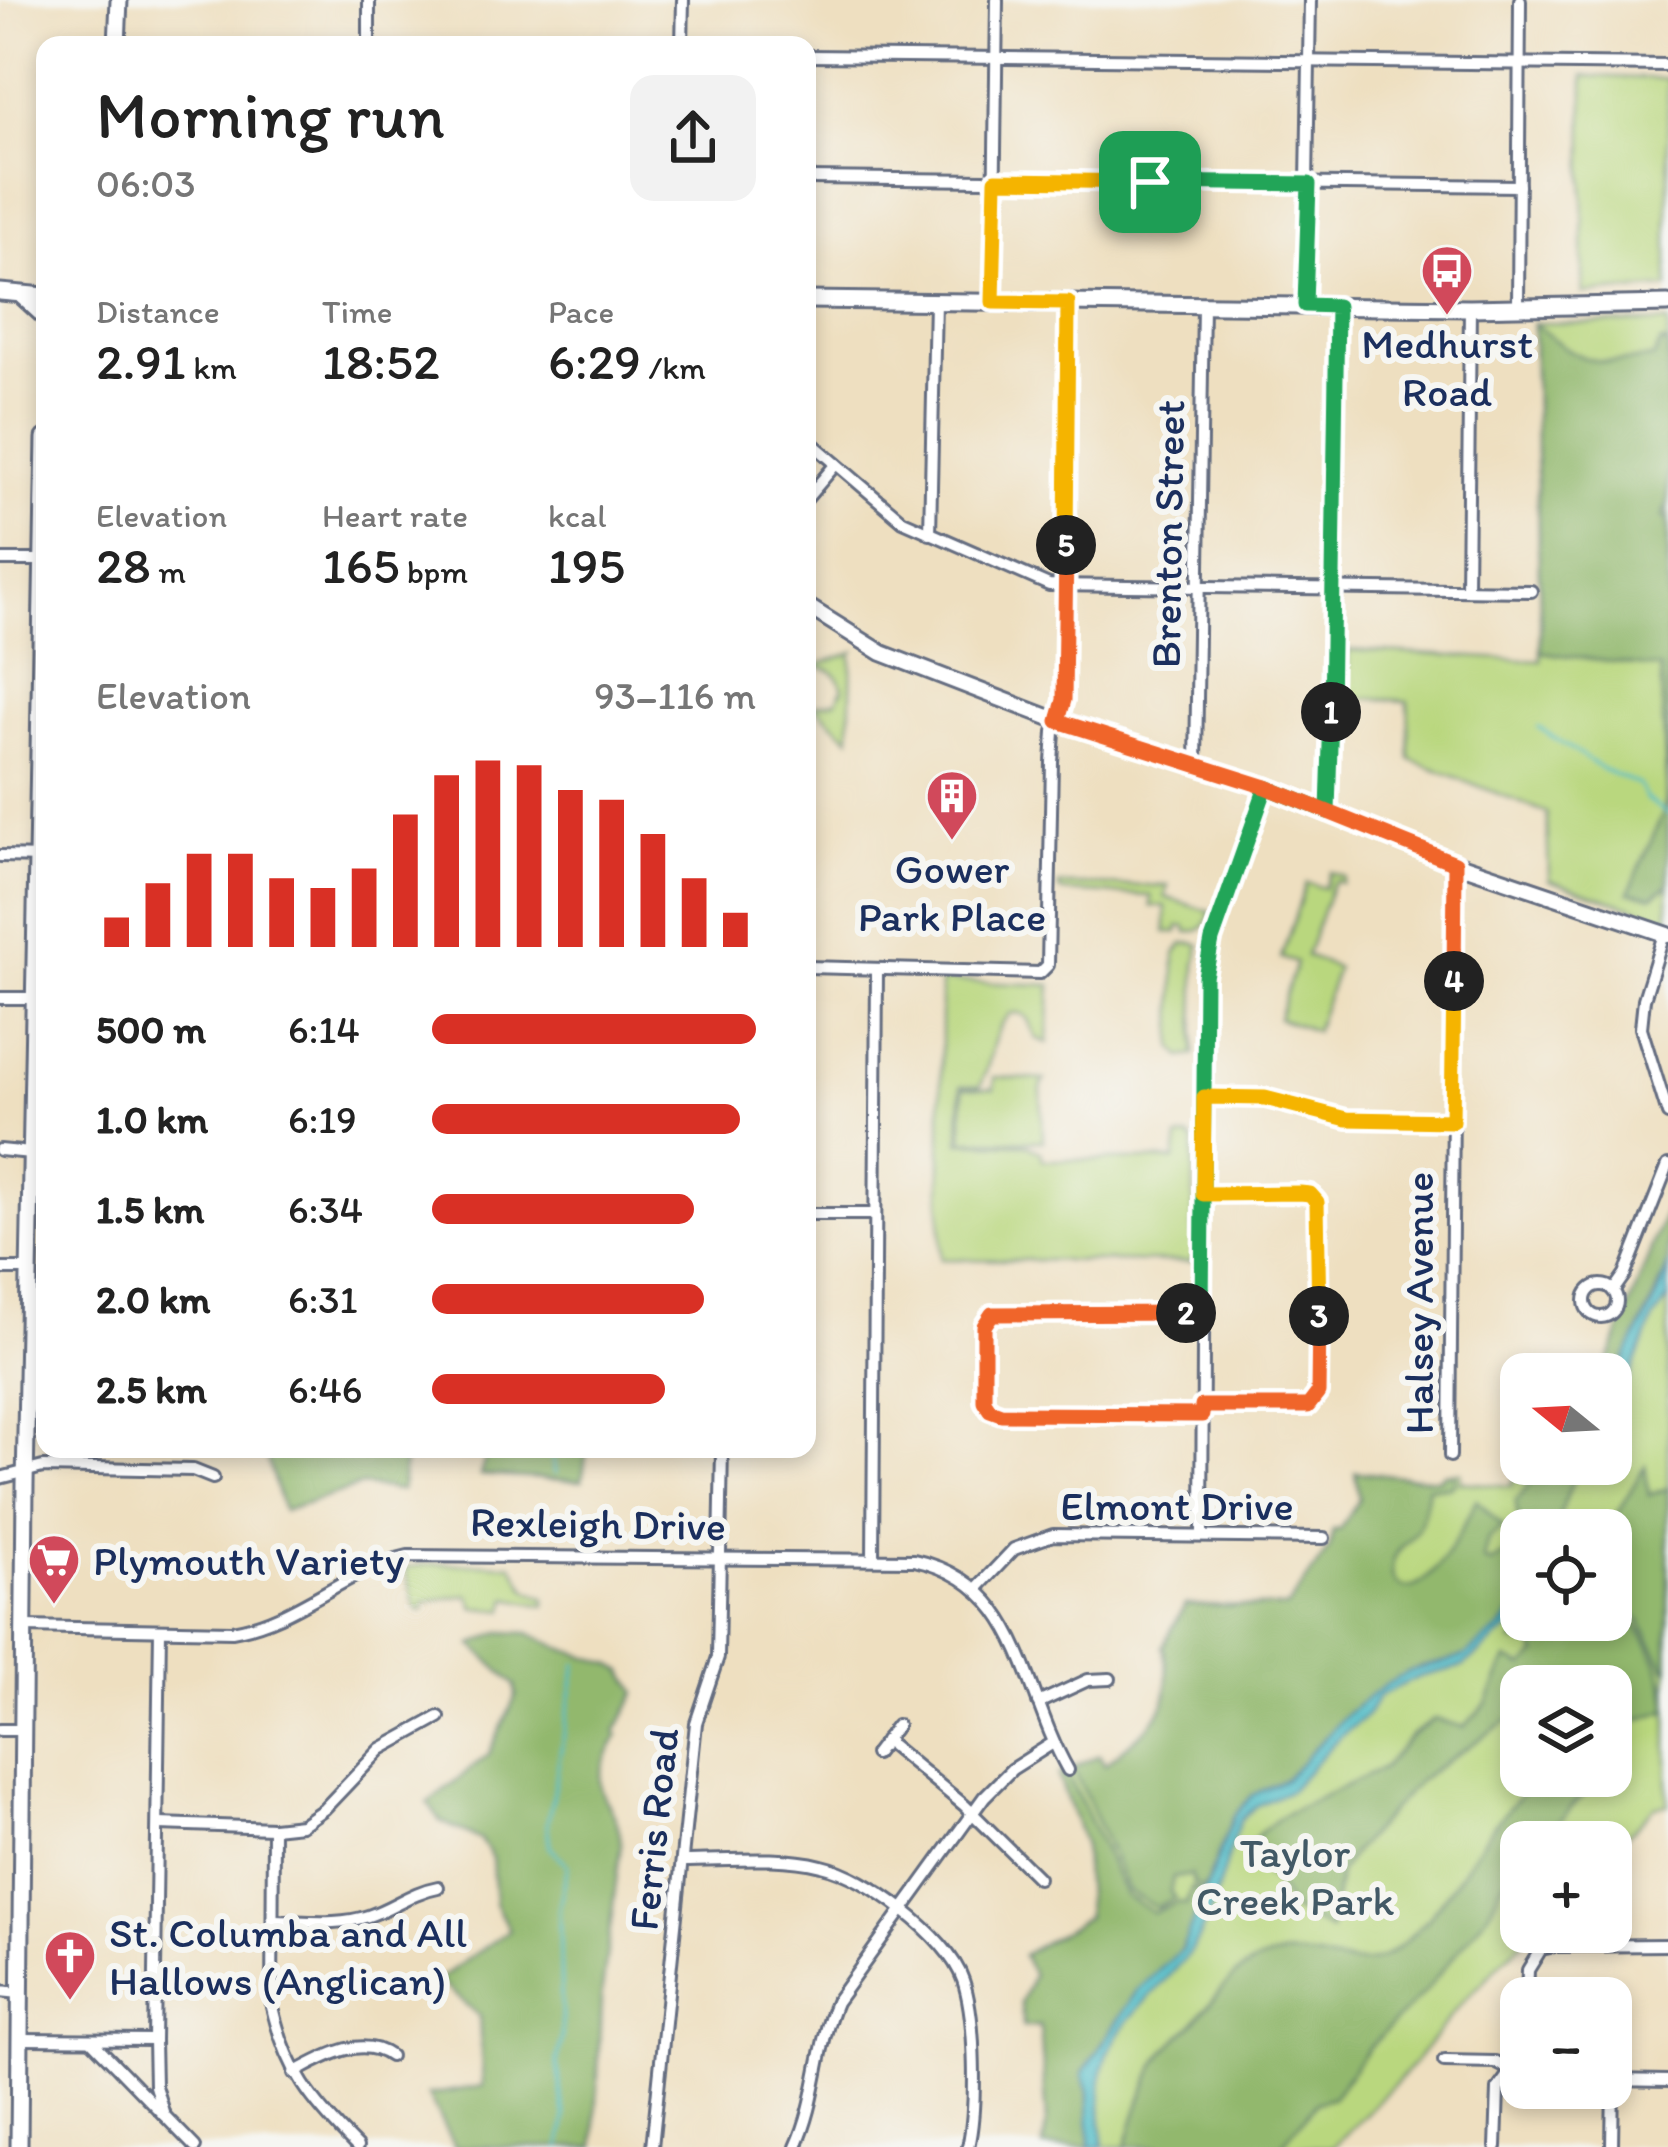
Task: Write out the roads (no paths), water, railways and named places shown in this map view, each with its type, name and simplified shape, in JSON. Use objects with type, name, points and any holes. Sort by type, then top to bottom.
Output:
[{"type":"main road","points":[[117,36],[118,0]]},
{"type":"main road","points":[[0,290],[36,287]]},
{"type":"main road","points":[[0,290],[36,295]]},
{"type":"main road","points":[[19,294],[36,309]]},
{"type":"main road","points":[[816,300],[1470,308],[1668,304]]},
{"type":"main road","points":[[36,958],[36,1040]]},
{"type":"main road","points":[[36,1103],[29,1269],[36,1304]]},
{"type":"main road","points":[[19,2147],[26,1470],[36,1324]]},
{"type":"street","points":[[369,36],[370,0]]},
{"type":"street","points":[[682,36],[683,0]]},
{"type":"street","points":[[993,302],[997,0]]},
{"type":"street","points":[[1305,305],[1310,0]]},
{"type":"street","points":[[1518,307],[1520,0]]},
{"type":"street","points":[[816,56],[1668,65]]},
{"type":"street","points":[[816,178],[1519,186]]},
{"type":"street","points":[[930,534],[935,301]]},
{"type":"street","points":[[816,968],[1040,973],[1048,965],[1052,762],[1064,700],[1068,303]]},
{"type":"street","name":"Brenton Street","points":[[1196,765],[1203,304]]},
{"type":"street","points":[[1328,812],[1337,306]]},
{"type":"street","points":[[1467,590],[1470,308]]},
{"type":"street","points":[[816,447],[903,521],[1049,585],[1532,591]]},
{"type":"street","points":[[816,487],[836,464]]},
{"type":"street","points":[[0,560],[36,560]]},
{"type":"street","points":[[816,612],[882,653],[1058,721],[1266,787],[1455,863],[1666,934],[1644,999],[1641,1028],[1668,1114]]},
{"type":"street","points":[[1202,1534],[1208,959],[1266,787]]},
{"type":"street","points":[[0,856],[36,857]]},
{"type":"street","name":"Halsey Avenue","points":[[1450,1456],[1455,863]]},
{"type":"street","points":[[873,1558],[877,970]]},
{"type":"street","points":[[0,998],[34,998]]},
{"type":"street","points":[[1204,1097],[1265,1098],[1347,1119],[1452,1121]]},
{"type":"street","points":[[0,1150],[31,1153]]},
{"type":"street","points":[[1613,1291],[1668,1165]]},
{"type":"street","points":[[1202,1313],[995,1313],[984,1326],[983,1394],[990,1410],[1001,1414],[1298,1408],[1315,1402],[1319,1209],[1310,1194],[1203,1194]]},
{"type":"street","points":[[816,1214],[874,1214]]},
{"type":"street","points":[[0,1269],[29,1269]]},
{"type":"street","name":"Ferris Road","points":[[652,2147],[696,1724],[718,1657],[722,1458]]},
{"type":"street","points":[[0,1478],[26,1470],[193,1470],[213,1478]]},
{"type":"street","name":"Elmont Drive","points":[[978,1587],[1004,1557],[1044,1536],[1324,1538]]},
{"type":"street","name":"Rexleigh Drive","points":[[24,1627],[254,1628],[366,1570],[408,1556],[873,1558],[935,1564],[978,1587]]},
{"type":"street","points":[[978,1587],[1002,1618],[1068,1770]]},
{"type":"street","points":[[160,1630],[154,2040],[155,2086],[164,2115]]},
{"type":"street","points":[[1038,1702],[1088,1681],[1110,1679]]},
{"type":"street","points":[[159,1824],[273,1828],[308,1822],[381,1749],[439,1717]]},
{"type":"street","points":[[875,1754],[897,1724]]},
{"type":"street","points":[[0,1730],[22,1730]]},
{"type":"street","points":[[885,1740],[973,1813],[1038,1878]]},
{"type":"street","points":[[796,2147],[815,2096],[824,2037],[836,2002],[998,1781],[1053,1743]]},
{"type":"street","points":[[273,1828],[272,2007],[294,2073],[321,2111],[357,2147]]},
{"type":"street","points":[[682,1862],[777,1861],[845,1873],[901,1910],[949,1953],[964,1982],[974,2096],[968,2147]]},
{"type":"street","points":[[273,1921],[350,1921],[438,1887]]},
{"type":"street","points":[[1528,1977],[1541,1949],[1668,1945]]},
{"type":"street","points":[[0,1991],[20,1993]]},
{"type":"street","points":[[20,2039],[154,2040]]},
{"type":"street","points":[[92,2041],[195,2147]]},
{"type":"street","points":[[294,2073],[352,2047],[379,2048],[390,2056]]},
{"type":"street","points":[[1444,2061],[1500,2064]]},
{"type":"street","points":[[1632,2080],[1668,2081]]},
{"type":"street","points":[[1496,2147],[1500,2087]]},
{"type":"street","points":[[1612,2109],[1612,2147]]},
{"type":"water","points":[[1668,1263],[1668,1298],[1632,1371],[1629,1353]]},
{"type":"water","points":[[1500,1629],[1500,1636],[1464,1666],[1419,1677],[1379,1696],[1367,1715],[1337,1739],[1290,1790],[1241,1819],[1197,1940],[1126,2024],[1107,2056],[1101,2089],[1103,2147],[1090,2147],[1089,2091],[1083,2074],[1137,1991],[1182,1949],[1234,1816],[1253,1795],[1285,1779],[1348,1713],[1385,1685],[1410,1671],[1464,1657]]},
{"type":"waterway","points":[[1538,727],[1600,768],[1639,785],[1646,799],[1668,814]]},
{"type":"waterway","points":[[552,1458],[555,1473]]},
{"type":"waterway","points":[[561,2147],[565,2118],[557,2063],[562,2038],[559,1908],[568,1865],[550,1847],[547,1824],[577,1664]]},
{"type":"place","name":"Medhurst Road","points":[[1447,317]]},
{"type":"place","name":"Gower Park Place","points":[[952,842]]},
{"type":"place","name":"Plymouth Variety","points":[[54,1606]]},
{"type":"place","name":"St. Columba and All Hallows (Anglican)","points":[[70,2002]]},
{"type":"park label","name":"Taylor Creek Park","points":[[1295,1876]]}]
